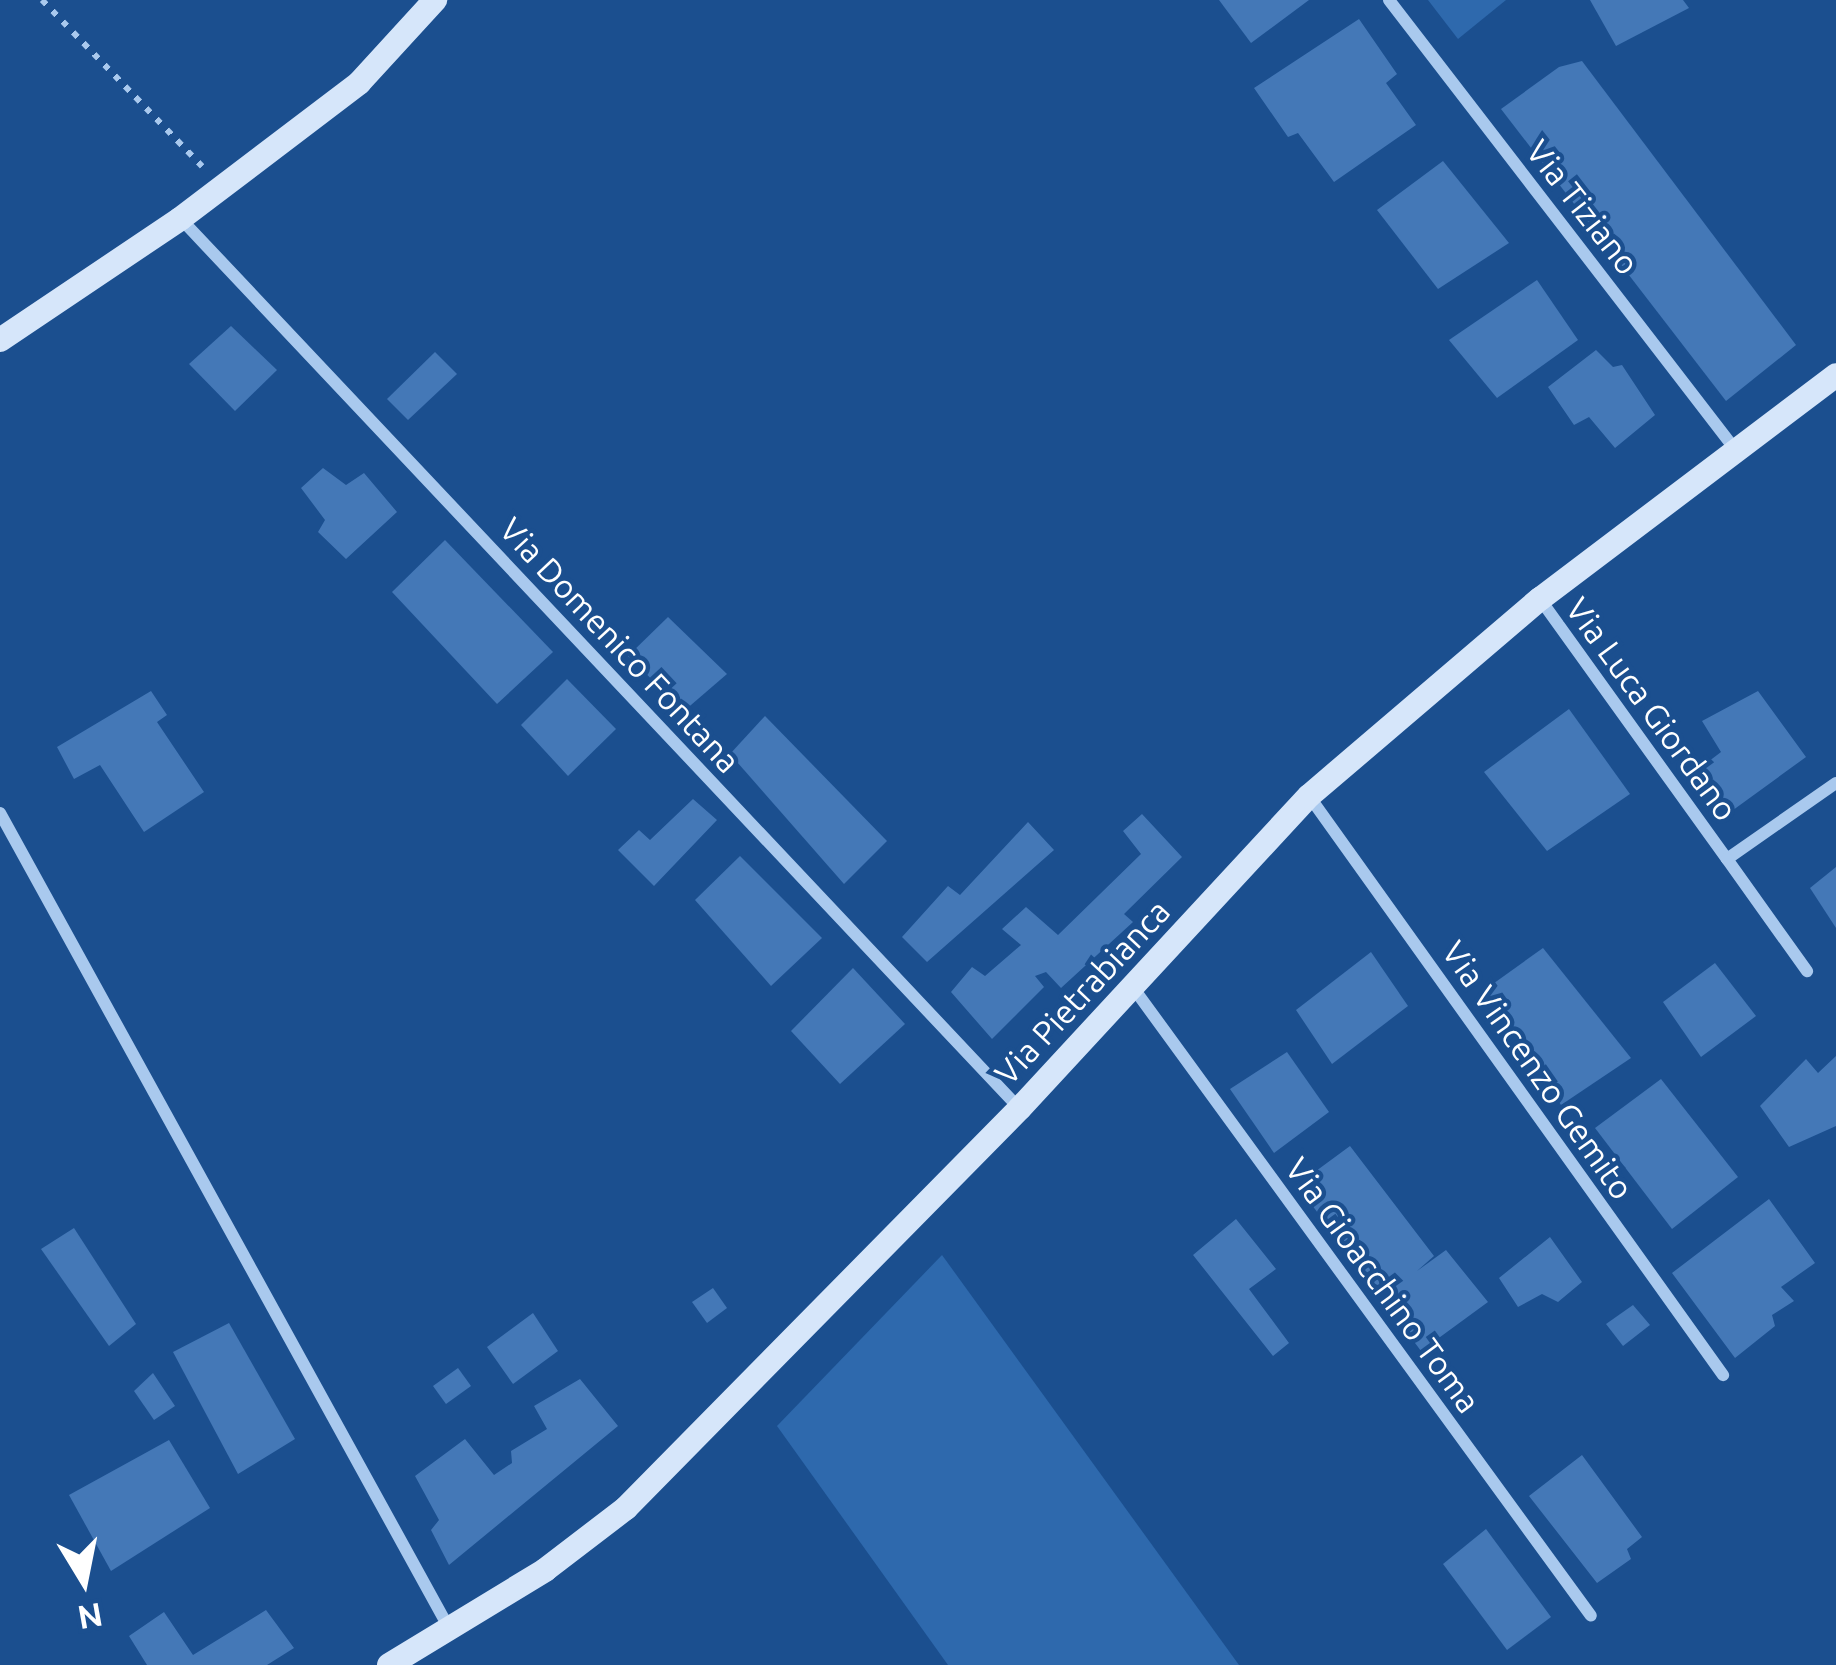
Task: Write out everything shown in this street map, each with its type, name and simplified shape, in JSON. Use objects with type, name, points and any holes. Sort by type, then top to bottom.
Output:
[{"type":"main road","points":[[0,340],[180,219],[358,82],[435,0]]},
{"type":"main road","name":"Via Pietrabianca","points":[[389,1665],[450,1629],[626,1508],[1020,1108],[1310,796],[1540,599],[1836,375]]},
{"type":"street","name":"Via Tiziano","points":[[1389,0],[1734,448]]},
{"type":"street","name":"Via Domenico Fontana","points":[[180,219],[1020,1108]]},
{"type":"street","name":"Via Luca Giordano","points":[[1540,599],[1727,860],[1836,783]]},
{"type":"street","name":"Via Vincenzo Gemito","points":[[1310,796],[1723,1375]]},
{"type":"street","points":[[0,813],[450,1629]]},
{"type":"street","points":[[1727,860],[1807,971]]},
{"type":"street","name":"Via Gioacchino Toma","points":[[1131,985],[1591,1616]]},
{"type":"path","points":[[42,0],[221,186]]},
{"type":"shaded area","points":[[1428,0],[1506,0],[1458,39]]},
{"type":"shaded area","points":[[942,1255],[1239,1665],[948,1665],[777,1426]]},
{"type":"building","points":[[1219,0],[1309,0],[1251,43]]},
{"type":"building","points":[[1590,0],[1683,0],[1689,8],[1616,46]]},
{"type":"building","points":[[1359,19],[1397,74],[1386,83],[1416,125],[1334,182],[1298,133],[1288,137],[1254,88]]},
{"type":"building","points":[[1582,61],[1796,345],[1726,401],[1501,109],[1559,67]]},
{"type":"building","points":[[1443,161],[1509,243],[1438,289],[1377,210]]},
{"type":"building","points":[[1537,280],[1578,340],[1497,398],[1449,340]]},
{"type":"building","points":[[231,326],[277,370],[235,411],[189,364]]},
{"type":"building","points":[[1596,350],[1613,367],[1622,365],[1655,415],[1615,448],[1589,417],[1574,425],[1548,387]]},
{"type":"building","points":[[435,352],[457,374],[408,420],[387,399]]},
{"type":"building","points":[[323,468],[346,485],[364,473],[397,512],[346,559],[318,532],[325,520],[301,488]]},
{"type":"building","points":[[445,540],[553,652],[497,704],[392,592]]},
{"type":"building","points":[[668,617],[727,674],[684,711],[628,656]]},
{"type":"building","points":[[567,679],[616,729],[568,776],[521,725]]},
{"type":"building","points":[[151,691],[167,715],[157,722],[204,792],[144,832],[100,765],[74,779],[57,747]]},
{"type":"building","points":[[1758,691],[1806,757],[1729,813],[1704,789],[1700,768],[1721,752],[1702,721]]},
{"type":"building","points":[[1569,709],[1630,794],[1547,851],[1484,772]]},
{"type":"building","points":[[765,716],[887,841],[844,884],[730,754]]},
{"type":"building","points":[[693,799],[717,820],[654,886],[618,850],[639,830],[650,840]]},
{"type":"building","points":[[1142,814],[1182,857],[1124,914],[1133,922],[1061,988],[1046,972],[1035,976],[1044,987],[992,1039],[951,992],[972,967],[985,976],[1021,945],[1002,929],[1026,907],[1058,935],[1141,854],[1123,831]]},
{"type":"building","points":[[1028,822],[1054,850],[927,962],[902,937],[948,886],[960,895]]},
{"type":"building","points":[[740,856],[822,938],[771,986],[695,900]]},
{"type":"building","points":[[1836,867],[1836,928],[1810,888]]},
{"type":"building","points":[[1543,948],[1631,1058],[1561,1105],[1483,991]]},
{"type":"building","points":[[1371,952],[1408,1006],[1332,1064],[1296,1010]]},
{"type":"building","points":[[1715,963],[1756,1016],[1701,1057],[1663,1002]]},
{"type":"building","points":[[853,968],[905,1024],[840,1084],[791,1031]]},
{"type":"building","points":[[1287,1052],[1329,1112],[1274,1153],[1230,1089]]},
{"type":"building","points":[[1836,1056],[1836,1126],[1789,1147],[1760,1106],[1806,1059],[1818,1073]]},
{"type":"building","points":[[1661,1079],[1738,1177],[1672,1229],[1595,1128]]},
{"type":"building","points":[[1350,1146],[1434,1256],[1417,1271],[1446,1250],[1488,1302],[1421,1351],[1297,1185]]},
{"type":"building","points":[[1769,1199],[1815,1263],[1781,1287],[1794,1301],[1772,1315],[1775,1326],[1735,1358],[1672,1273]]},
{"type":"building","points":[[1236,1219],[1276,1269],[1249,1289],[1289,1343],[1273,1356],[1193,1255]]},
{"type":"building","points":[[74,1228],[136,1324],[109,1346],[41,1249]]},
{"type":"building","points":[[1550,1237],[1582,1282],[1558,1302],[1542,1294],[1518,1307],[1499,1278]]},
{"type":"building","points":[[713,1288],[727,1308],[707,1323],[692,1302]]},
{"type":"building","points":[[1633,1305],[1650,1325],[1623,1346],[1606,1324]]},
{"type":"building","points":[[533,1313],[558,1351],[513,1384],[487,1347]]},
{"type":"building","points":[[229,1323],[295,1439],[238,1474],[173,1352]]},
{"type":"building","points":[[458,1368],[471,1386],[446,1404],[433,1386]]},
{"type":"building","points":[[153,1373],[175,1406],[154,1420],[134,1391]]},
{"type":"building","points":[[580,1379],[618,1426],[449,1565],[431,1530],[439,1520],[415,1476],[465,1439],[494,1475],[512,1463],[511,1451],[547,1429],[534,1406]]},
{"type":"building","points":[[169,1440],[210,1508],[111,1571],[69,1495]]},
{"type":"building","points":[[1582,1455],[1642,1537],[1627,1549],[1631,1559],[1597,1583],[1529,1496]]},
{"type":"building","points":[[1486,1529],[1551,1617],[1507,1650],[1443,1564]]},
{"type":"building","points":[[266,1610],[294,1648],[267,1665],[147,1665],[129,1636],[164,1612],[193,1655]]}]
